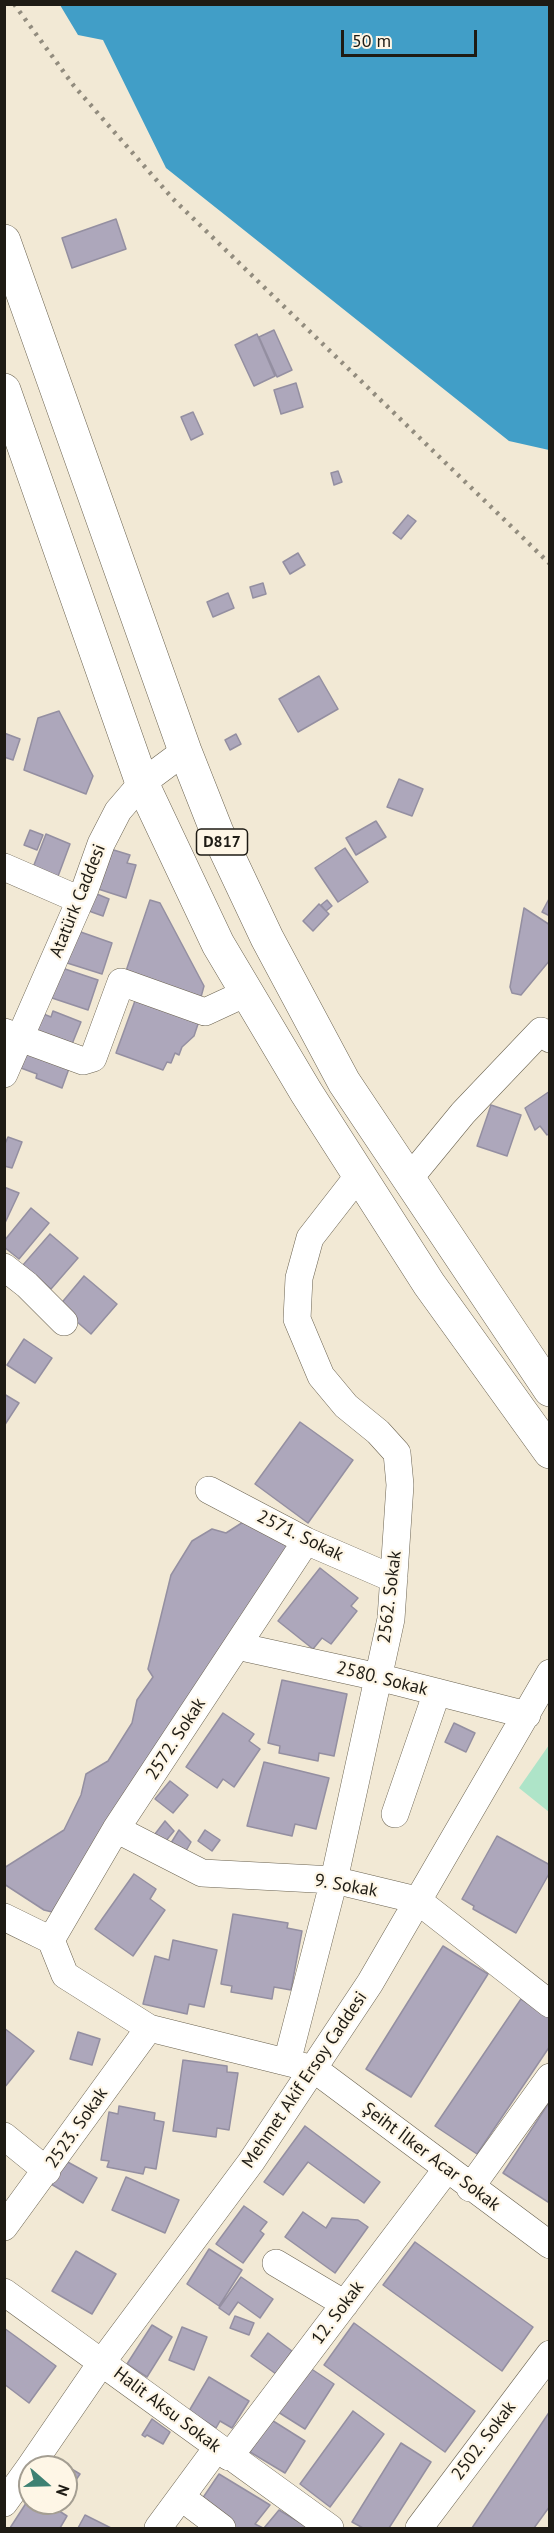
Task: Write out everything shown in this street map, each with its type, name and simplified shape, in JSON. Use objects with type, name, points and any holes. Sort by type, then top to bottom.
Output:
[{"type":"highway","name":"D817","points":[[4,241],[185,751],[217,832],[267,938],[344,1082],[549,1390]]},
{"type":"highway","name":"D817","points":[[4,390],[142,783],[218,945],[359,1175],[429,1284],[549,1452]]},
{"type":"street","name":"Atatürk Caddesi","points":[[4,1074],[13,1035],[80,900],[101,844],[118,811],[142,783],[185,751]]},
{"type":"street","points":[[4,867],[80,900]]},
{"type":"street","points":[[13,1035],[83,1061],[93,1058],[121,982],[205,1012],[246,993]]},
{"type":"street","points":[[408,1180],[463,1113],[547,1029]]},
{"type":"street","name":"2562. Sokak","points":[[286,2062],[334,1880],[391,1619],[400,1485],[397,1453],[378,1432],[346,1406],[321,1376],[297,1319],[299,1278],[310,1238],[359,1175]]},
{"type":"street","points":[[4,1267],[27,1285],[64,1322]]},
{"type":"street","name":"2571. Sokak","points":[[209,1490],[306,1541],[394,1579]]},
{"type":"street","name":"2572. Sokak","points":[[51,1940],[116,1829],[306,1541]]},
{"type":"street","name":"2580. Sokak","points":[[237,1646],[378,1677],[527,1716]]},
{"type":"street","name":"Mehmet Akif Ersoy Caddesi","points":[[38,2455],[102,2362],[250,2162],[314,2069],[370,1983],[527,1716],[549,1673]]},
{"type":"street","points":[[395,1814],[437,1692]]},
{"type":"street","name":"9. Sokak","points":[[116,1829],[202,1873],[334,1880],[417,1900],[549,2004]]},
{"type":"street","points":[[4,1917],[51,1940],[65,1975],[149,2028],[314,2069]]},
{"type":"street","name":"2523. Sokak","points":[[4,2227],[149,2028]]},
{"type":"street","name":"Şeiht İlker Acar Sokak","points":[[314,2069],[470,2188],[548,2241]]},
{"type":"street","points":[[470,2188],[549,2077]]},
{"type":"street","points":[[4,2136],[47,2171]]},
{"type":"street","name":"12. Sokak","points":[[158,2529],[181,2497],[223,2453],[345,2304],[446,2170]]},
{"type":"street","points":[[276,2263],[345,2304]]},
{"type":"street","name":"Halit Aksu Sokak","points":[[4,2292],[330,2529]]},
{"type":"street","name":"2502. Sokak","points":[[419,2529],[549,2354]]},
{"type":"street","name":"Mehmet Akif Ersoy Caddesi","points":[[4,2503],[18,2484]]},
{"type":"street","points":[[181,2497],[222,2529]]},
{"type":"green space","points":[[549,1745],[549,1812],[519,1788]]},
{"type":"water","points":[[60,5],[549,5],[549,450],[509,441],[166,168],[103,40],[78,35]]},
{"type":"building","points":[[116,219],[126,249],[72,268],[62,238]]},
{"type":"building","points":[[274,330],[292,370],[277,377],[259,337]]},
{"type":"building","points":[[257,334],[275,376],[254,386],[235,345]]},
{"type":"building","points":[[296,383],[303,407],[281,414],[274,390]]},
{"type":"building","points":[[193,412],[203,434],[191,440],[181,417]]},
{"type":"building","points":[[338,471],[342,482],[334,485],[331,473]]},
{"type":"building","points":[[408,515],[416,521],[401,539],[393,533]]},
{"type":"building","points":[[298,553],[305,565],[290,574],[283,562]]},
{"type":"building","points":[[263,583],[266,594],[253,598],[250,587]]},
{"type":"building","points":[[228,593],[234,608],[213,617],[207,602]]},
{"type":"building","points":[[319,676],[338,709],[298,732],[279,699]]},
{"type":"building","points":[[59,711],[93,776],[86,794],[24,770],[38,718]]},
{"type":"building","points":[[4,733],[20,739],[13,760],[4,757]]},
{"type":"building","points":[[236,734],[241,744],[230,750],[225,740]]},
{"type":"building","points":[[399,779],[423,789],[412,816],[387,807]]},
{"type":"building","points":[[376,821],[386,837],[356,855],[346,838]]},
{"type":"building","points":[[30,830],[43,835],[37,850],[24,845]]},
{"type":"building","points":[[46,834],[70,844],[57,879],[32,870]]},
{"type":"building","points":[[104,847],[130,855],[127,863],[136,865],[126,898],[92,887]]},
{"type":"building","points":[[345,848],[368,882],[338,902],[315,868]]},
{"type":"building","points":[[92,892],[109,899],[103,916],[86,910]]},
{"type":"building","points":[[550,897],[550,916],[542,912]]},
{"type":"building","points":[[150,900],[160,903],[204,986],[201,997],[126,971]]},
{"type":"building","points":[[327,900],[332,906],[326,911],[321,905]]},
{"type":"building","points":[[319,904],[329,914],[313,931],[303,921]]},
{"type":"building","points":[[524,908],[550,925],[550,960],[521,995],[512,993],[510,987]]},
{"type":"building","points":[[75,930],[112,943],[102,974],[64,962]]},
{"type":"building","points":[[59,967],[98,980],[88,1010],[49,997]]},
{"type":"building","points":[[136,998],[199,1021],[194,1036],[182,1047],[179,1055],[175,1053],[171,1063],[167,1062],[163,1070],[116,1053]]},
{"type":"building","points":[[53,1011],[81,1022],[70,1049],[32,1033],[41,1013],[51,1017]]},
{"type":"building","points":[[27,1053],[71,1063],[62,1088],[36,1078],[37,1074],[21,1068]]},
{"type":"building","points":[[550,1091],[550,1133],[547,1135],[540,1126],[535,1130],[525,1108]]},
{"type":"building","points":[[491,1105],[521,1115],[507,1156],[477,1146]]},
{"type":"building","points":[[8,1137],[22,1142],[12,1168],[4,1166],[4,1146]]},
{"type":"building","points":[[4,1187],[19,1193],[4,1225]]},
{"type":"building","points":[[31,1208],[49,1223],[19,1259],[4,1247],[4,1241]]},
{"type":"building","points":[[50,1234],[78,1258],[51,1289],[23,1265]]},
{"type":"building","points":[[84,1276],[117,1304],[91,1334],[59,1306]]},
{"type":"building","points":[[24,1339],[52,1358],[35,1383],[7,1365]]},
{"type":"building","points":[[4,1394],[19,1403],[4,1426]]},
{"type":"building","points":[[300,1422],[353,1460],[308,1523],[255,1484]]},
{"type":"building","points":[[251,1517],[291,1541],[52,1912],[44,1910],[4,1884],[4,1868],[64,1830],[81,1795],[86,1774],[108,1761],[132,1723],[137,1700],[153,1677],[148,1669],[171,1575],[192,1541],[212,1529],[226,1533]]},
{"type":"building","points":[[320,1568],[358,1598],[351,1606],[357,1611],[331,1644],[322,1638],[313,1649],[278,1621]]},
{"type":"building","points":[[282,1680],[347,1694],[334,1756],[319,1753],[318,1761],[279,1753],[280,1746],[268,1743]]},
{"type":"building","points":[[223,1713],[254,1734],[249,1741],[260,1749],[234,1787],[223,1779],[217,1788],[186,1767]]},
{"type":"building","points":[[454,1723],[475,1733],[466,1752],[445,1742]]},
{"type":"building","points":[[264,1762],[329,1778],[316,1829],[295,1824],[292,1836],[247,1826]]},
{"type":"building","points":[[170,1781],[188,1795],[173,1813],[155,1799]]},
{"type":"building","points":[[165,1821],[174,1831],[165,1842],[155,1834]]},
{"type":"building","points":[[179,1830],[191,1842],[186,1851],[171,1843]]},
{"type":"building","points":[[205,1830],[220,1840],[212,1851],[198,1841]]},
{"type":"building","points":[[497,1836],[550,1865],[550,1872],[516,1933],[473,1909],[474,1906],[462,1899]]},
{"type":"building","points":[[134,1874],[156,1889],[150,1899],[165,1910],[133,1956],[95,1929]]},
{"type":"building","points":[[233,1914],[288,1923],[287,1928],[302,1931],[291,1990],[274,1987],[272,1999],[231,1992],[232,1986],[221,1984]]},
{"type":"building","points":[[173,1940],[217,1950],[204,2007],[189,2004],[187,2014],[143,2004],[155,1956],[169,1960]]},
{"type":"building","points":[[443,1946],[488,1974],[411,2097],[366,2069]]},
{"type":"building","points":[[521,1999],[550,2018],[550,2046],[477,2154],[435,2126]]},
{"type":"building","points":[[4,2028],[34,2051],[4,2088]]},
{"type":"building","points":[[78,2032],[100,2039],[92,2065],[70,2059]]},
{"type":"building","points":[[183,2060],[227,2066],[227,2072],[238,2073],[229,2130],[217,2128],[216,2137],[173,2131]]},
{"type":"building","points":[[550,2101],[550,2200],[548,2202],[503,2173]]},
{"type":"building","points":[[119,2106],[155,2113],[154,2120],[164,2122],[156,2169],[145,2167],[143,2174],[107,2167],[109,2161],[101,2160],[109,2112],[118,2114]]},
{"type":"building","points":[[305,2126],[380,2182],[364,2203],[308,2162],[283,2195],[264,2182]]},
{"type":"building","points":[[64,2160],[97,2178],[83,2203],[51,2184]]},
{"type":"building","points":[[126,2177],[179,2200],[165,2233],[112,2210]]},
{"type":"building","points":[[244,2206],[267,2222],[260,2231],[264,2234],[243,2263],[216,2244]]},
{"type":"building","points":[[303,2212],[326,2228],[332,2218],[358,2220],[368,2227],[335,2273],[285,2237]]},
{"type":"building","points":[[415,2242],[533,2327],[502,2371],[383,2285]]},
{"type":"building","points":[[209,2249],[242,2270],[219,2306],[187,2284]]},
{"type":"building","points":[[76,2251],[116,2274],[92,2314],[52,2291]]},
{"type":"building","points":[[241,2277],[273,2299],[260,2318],[238,2302],[229,2315],[219,2308]]},
{"type":"building","points":[[235,2316],[254,2323],[249,2335],[230,2328]]},
{"type":"building","points":[[354,2323],[475,2411],[445,2452],[324,2365]]},
{"type":"building","points":[[152,2325],[172,2337],[147,2377],[127,2364]]},
{"type":"building","points":[[182,2327],[207,2337],[194,2370],[169,2360]]},
{"type":"building","points":[[4,2328],[56,2366],[29,2403],[4,2384]]},
{"type":"building","points":[[268,2333],[292,2351],[276,2374],[251,2356]]},
{"type":"building","points":[[307,2366],[334,2384],[305,2429],[278,2412]]},
{"type":"building","points":[[209,2377],[249,2401],[232,2428],[220,2421],[216,2428],[189,2411]]},
{"type":"building","points":[[353,2411],[384,2434],[330,2507],[300,2484]]},
{"type":"building","points":[[550,2411],[550,2506],[534,2528],[472,2528]]},
{"type":"building","points":[[152,2419],[170,2432],[163,2444],[147,2435],[145,2437],[142,2435]]},
{"type":"building","points":[[270,2419],[305,2441],[285,2473],[250,2452]]},
{"type":"building","points":[[401,2443],[431,2462],[389,2528],[363,2528],[352,2522]]},
{"type":"building","points":[[219,2474],[270,2505],[255,2524],[263,2528],[235,2528],[200,2502]]},
{"type":"building","points":[[279,2510],[309,2528],[264,2528]]},
{"type":"building","points":[[18,2515],[67,2516],[60,2528],[10,2528]]},
{"type":"building","points":[[85,2515],[111,2528],[78,2528]]},
{"type":"railway","points":[[14,4],[74,86],[173,199],[550,564]]}]
